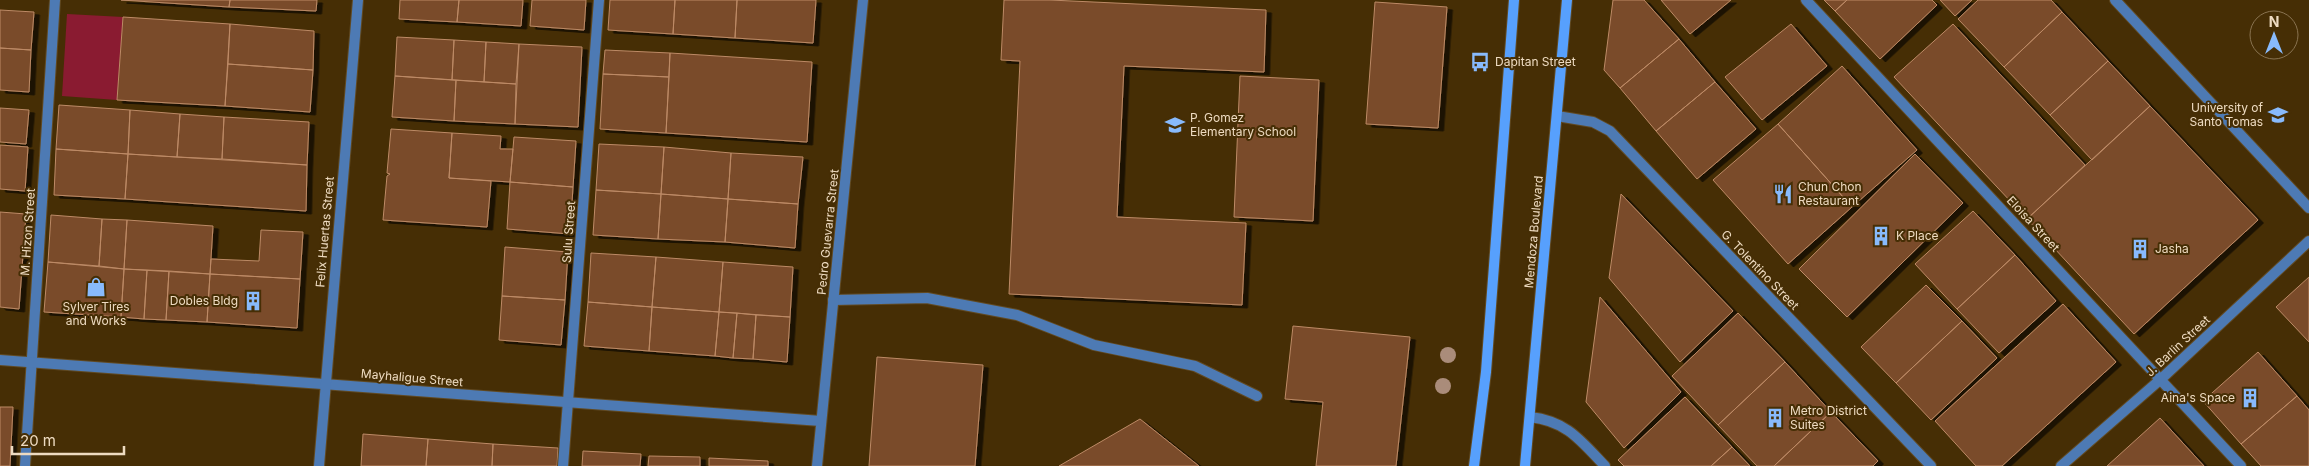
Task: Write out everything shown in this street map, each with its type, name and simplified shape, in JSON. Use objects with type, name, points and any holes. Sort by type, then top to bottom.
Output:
[{"type":"main road","points":[[1474,466],[1486,372],[1514,0]]},
{"type":"main road","name":"Mendoza Boulevard","points":[[1525,466],[1567,0]]},
{"type":"street","name":"M. Hizon Street","points":[[25,466],[55,0]]},
{"type":"street","name":"Felix Huertas Street","points":[[319,466],[358,0]]},
{"type":"street","name":"Sulu Street","points":[[563,466],[599,0]]},
{"type":"street","name":"Pedro Guevarra Street","points":[[817,466],[863,0]]},
{"type":"street","name":"Eloisa Street","points":[[1806,0],[2241,466]]},
{"type":"street","points":[[2115,0],[2309,208]]},
{"type":"street","name":"G. Tolentino Street","points":[[1557,116],[1593,122],[1610,131],[1931,466]]},
{"type":"street","name":"J. Barlin Street","points":[[2061,466],[2161,379],[2309,241]]},
{"type":"street","points":[[833,300],[927,298],[1017,315],[1094,345],[1195,366],[1257,396]]},
{"type":"street","name":"Mayhaligue Street","points":[[0,360],[325,382],[568,404],[821,421]]},
{"type":"street","points":[[1530,417],[1546,419],[1560,424],[1572,432],[1605,466]]},
{"type":"shaded area","points":[[67,14],[123,17],[117,100],[62,96]]},
{"type":"building","points":[[121,0],[230,0],[229,7]]},
{"type":"building","points":[[230,0],[317,0],[316,11],[229,7]]},
{"type":"building","points":[[400,0],[459,0],[457,22],[399,19]]},
{"type":"building","points":[[459,0],[523,0],[521,26],[457,22]]},
{"type":"building","points":[[532,0],[586,0],[584,30],[530,26]]},
{"type":"building","points":[[610,0],[675,0],[673,34],[608,30]]},
{"type":"building","points":[[675,0],[737,0],[735,38],[673,34]]},
{"type":"building","points":[[737,0],[816,0],[813,43],[735,38]]},
{"type":"building","points":[[1004,0],[1050,0],[1266,10],[1264,72],[1124,66],[1117,217],[1246,223],[1242,305],[1009,294],[1020,61],[1001,60]]},
{"type":"building","points":[[1613,0],[1644,0],[1679,39],[1620,88],[1604,70]]},
{"type":"building","points":[[1661,0],[1731,0],[1690,34]]},
{"type":"building","points":[[1824,0],[1847,0],[1835,11]]},
{"type":"building","points":[[1847,0],[1932,0],[1937,5],[1880,59],[1835,11]]},
{"type":"building","points":[[1940,0],[1972,0],[1955,16]]},
{"type":"building","points":[[1978,0],[2051,0],[2062,12],[2004,67],[1958,19]]},
{"type":"building","points":[[1375,2],[1447,7],[1438,128],[1366,124]]},
{"type":"building","points":[[0,10],[34,12],[31,50],[0,48]]},
{"type":"building","points":[[2062,12],[2108,61],[2050,115],[2004,67]]},
{"type":"building","points":[[123,17],[230,24],[225,106],[117,100]]},
{"type":"building","points":[[230,24],[314,31],[313,70],[228,64]]},
{"type":"building","points":[[1791,24],[1827,66],[1762,120],[1725,77]]},
{"type":"building","points":[[1953,24],[2085,165],[2027,219],[1894,77]]},
{"type":"building","points":[[397,37],[454,40],[452,80],[395,76]]},
{"type":"building","points":[[1679,39],[1715,82],[1656,131],[1620,88]]},
{"type":"building","points":[[454,40],[486,42],[484,82],[452,80]]},
{"type":"building","points":[[486,42],[519,44],[516,84],[484,82]]},
{"type":"building","points":[[519,44],[582,47],[578,127],[515,124]]},
{"type":"building","points":[[0,48],[31,50],[29,92],[0,90]]},
{"type":"building","points":[[605,50],[670,53],[669,77],[603,74]]},
{"type":"building","points":[[670,53],[812,62],[807,142],[666,133]]},
{"type":"building","points":[[2108,61],[2150,106],[2092,160],[2050,115]]},
{"type":"building","points":[[228,64],[313,70],[310,112],[225,106]]},
{"type":"building","points":[[1842,66],[1917,150],[1852,207],[1778,124]]},
{"type":"building","points":[[603,74],[669,77],[666,133],[600,129]]},
{"type":"building","points":[[395,76],[456,80],[454,121],[392,117]]},
{"type":"building","points":[[1240,76],[1319,80],[1313,221],[1234,217]]},
{"type":"building","points":[[456,80],[516,84],[515,124],[454,121]]},
{"type":"building","points":[[1715,82],[1756,129],[1697,179],[1656,131]]},
{"type":"building","points":[[59,105],[130,110],[128,154],[56,149]]},
{"type":"building","name":"Jasha","points":[[2150,106],[2258,220],[2134,334],[2027,219]]},
{"type":"building","points":[[0,108],[29,110],[26,144],[0,142]]},
{"type":"building","points":[[130,110],[180,114],[177,157],[128,154]]},
{"type":"building","points":[[180,114],[224,117],[222,159],[177,157]]},
{"type":"building","points":[[224,117],[309,122],[307,165],[222,159]]},
{"type":"building","name":"Chun Chon Restaurant","points":[[1778,124],[1852,207],[1788,264],[1713,180]]},
{"type":"building","points":[[391,129],[452,133],[449,178],[491,181],[487,227],[383,220],[387,176],[390,174],[387,173]]},
{"type":"building","points":[[452,133],[501,136],[500,149],[513,149],[510,182],[449,178]]},
{"type":"building","points":[[514,137],[576,141],[573,187],[510,182]]},
{"type":"building","points":[[599,144],[664,147],[661,194],[596,190]]},
{"type":"building","points":[[0,145],[28,147],[25,191],[0,189]]},
{"type":"building","points":[[664,147],[731,153],[728,199],[661,194]]},
{"type":"building","points":[[56,149],[128,154],[125,199],[54,195]]},
{"type":"building","points":[[731,153],[803,157],[798,204],[728,199]]},
{"type":"building","points":[[128,154],[307,165],[306,211],[125,199]]},
{"type":"building","name":"K Place","points":[[1915,154],[1963,203],[1847,317],[1799,269]]},
{"type":"building","points":[[510,182],[573,187],[570,234],[507,229]]},
{"type":"building","points":[[596,190],[661,194],[658,239],[593,235]]},
{"type":"building","points":[[661,194],[728,199],[725,242],[658,239]]},
{"type":"building","points":[[1621,194],[1733,311],[1680,362],[1609,278]]},
{"type":"building","points":[[728,199],[798,204],[795,248],[725,242]]},
{"type":"building","points":[[1973,211],[2015,255],[1957,309],[1915,264]]},
{"type":"building","points":[[0,212],[26,214],[19,309],[0,307]]},
{"type":"building","points":[[51,215],[102,219],[99,266],[48,262]]},
{"type":"building","points":[[102,219],[127,220],[124,269],[99,266]]},
{"type":"building","points":[[127,220],[213,226],[210,274],[124,269]]},
{"type":"building","points":[[261,230],[303,232],[300,279],[210,274],[211,259],[259,261]]},
{"type":"building","points":[[505,247],[568,252],[565,300],[502,296]]},
{"type":"building","points":[[591,253],[656,257],[652,307],[588,302]]},
{"type":"building","points":[[2015,255],[2056,301],[1999,353],[1957,309]]},
{"type":"building","points":[[656,257],[723,262],[719,312],[652,307]]},
{"type":"building","points":[[48,262],[124,269],[121,317],[44,312]]},
{"type":"building","points":[[723,262],[793,267],[790,317],[719,312]]},
{"type":"building","points":[[124,269],[147,270],[144,319],[121,317]]},
{"type":"building","points":[[147,270],[169,271],[166,320],[144,319]]},
{"type":"building","points":[[169,271],[210,274],[207,322],[166,320]]},
{"type":"building","name":"Dobles Bldg","points":[[210,274],[300,279],[297,328],[207,322]]},
{"type":"building","points":[[2309,277],[2309,342],[2276,307]]},
{"type":"building","points":[[1926,285],[1962,321],[1896,383],[1861,347]]},
{"type":"building","points":[[502,296],[565,300],[561,345],[499,340]]},
{"type":"building","points":[[1600,297],[1681,392],[1624,448],[1586,402]]},
{"type":"building","points":[[588,302],[652,307],[649,351],[584,346]]},
{"type":"building","points":[[2063,304],[2116,362],[2002,466],[1976,466],[1935,421]]},
{"type":"building","points":[[652,307],[719,312],[715,356],[649,351]]},
{"type":"building","points":[[719,312],[737,313],[733,358],[715,356]]},
{"type":"building","points":[[737,313],[756,315],[753,359],[733,358]]},
{"type":"building","points":[[1738,313],[1785,362],[1718,425],[1672,376]]},
{"type":"building","points":[[756,315],[790,317],[787,362],[753,359]]},
{"type":"building","points":[[1962,321],[1997,358],[1931,420],[1896,383]]},
{"type":"building","points":[[1293,326],[1410,337],[1396,466],[1316,466],[1323,402],[1285,399]]},
{"type":"building","name":"Aina's Space","points":[[2258,352],[2297,396],[2241,444],[2203,401]]},
{"type":"building","points":[[877,357],[983,365],[975,466],[869,466]]},
{"type":"building","name":"Metro District Suites","points":[[1785,362],[1831,412],[1774,466],[1757,466],[1718,425]]},
{"type":"building","points":[[2297,396],[2309,410],[2309,466],[2261,466],[2241,444]]},
{"type":"building","points":[[1685,397],[1732,447],[1711,466],[1624,466],[1618,460]]},
{"type":"building","points":[[0,407],[13,407],[10,466],[0,466]]},
{"type":"building","points":[[1831,412],[1878,461],[1873,466],[1774,466]]},
{"type":"building","points":[[2160,418],[2204,466],[2107,466]]},
{"type":"building","points":[[1140,419],[1199,466],[1059,466]]},
{"type":"building","points":[[363,434],[428,439],[426,466],[361,466]]},
{"type":"building","points":[[428,439],[493,444],[492,466],[426,466]]},
{"type":"building","points":[[493,444],[558,448],[557,466],[492,466]]},
{"type":"building","points":[[1732,447],[1750,466],[1711,466]]},
{"type":"building","points":[[583,451],[641,454],[640,466],[582,466]]},
{"type":"building","points":[[649,456],[700,457],[700,466],[648,466]]},
{"type":"building","points":[[709,458],[768,461],[768,466],[709,466]]},
{"type":"place","name":"Dapitan Street","points":[[1480,62]]},
{"type":"place","name":"University of Santo Tomas","points":[[2278,115]]},
{"type":"place","name":"P. Gomez Elementary School","points":[[1175,125]]},
{"type":"place","name":"Chun Chon Restaurant","points":[[1783,194]]},
{"type":"place","name":"K Place","points":[[1881,236]]},
{"type":"place","name":"Jasha","points":[[2140,249]]},
{"type":"place","name":"Sylver Tires and Works","points":[[96,287]]},
{"type":"place","name":"Dobles Bldg","points":[[253,301]]},
{"type":"place","name":"Aina's Space","points":[[2250,398]]},
{"type":"place","name":"Metro District Suites","points":[[1775,418]]}]
